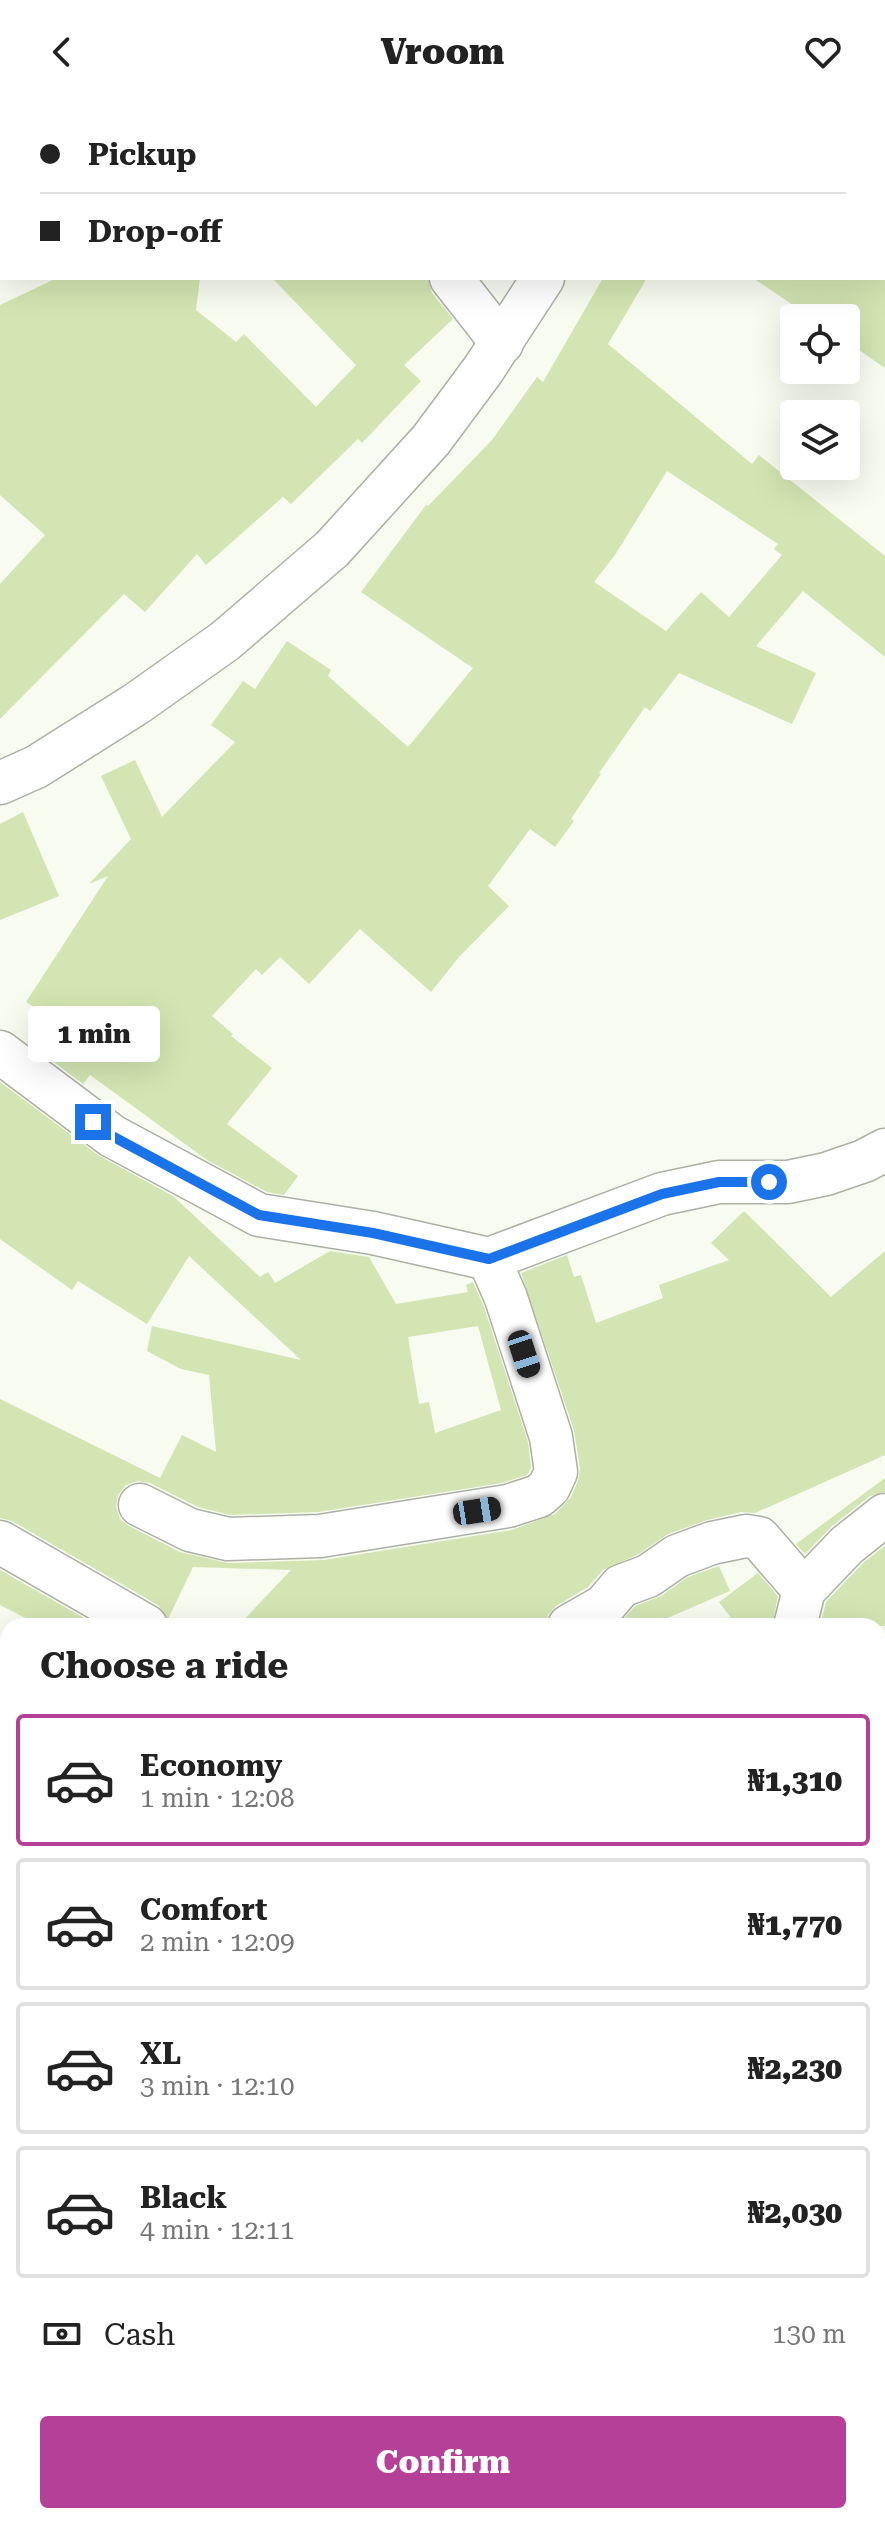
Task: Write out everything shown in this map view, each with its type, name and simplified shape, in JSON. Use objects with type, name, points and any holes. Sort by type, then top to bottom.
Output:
[{"type":"street","points":[[453,280],[502,343]]},
{"type":"street","points":[[0,783],[36,767],[136,704],[225,641],[332,549],[431,440],[502,343],[542,280]]},
{"type":"street","points":[[0,1052],[112,1136],[259,1215],[373,1233],[489,1259],[662,1194],[719,1182],[788,1182],[826,1174],[885,1150]]},
{"type":"street","points":[[140,1505],[190,1530],[228,1539],[320,1536],[508,1506],[539,1496],[549,1487],[556,1472],[551,1437],[506,1298],[489,1259]]},
{"type":"street","points":[[583,1618],[604,1606],[621,1586],[648,1576],[677,1556],[712,1543],[746,1536],[759,1538],[800,1608],[847,1545],[885,1515]]},
{"type":"street","points":[[0,1542],[132,1618]]},
{"type":"building","points":[[53,280],[200,280],[196,310],[236,342],[244,334],[316,407],[356,365],[274,280],[429,280],[432,293],[453,319],[404,365],[421,381],[362,443],[358,439],[291,504],[283,497],[206,565],[197,554],[145,612],[124,594],[0,719],[0,584],[45,535],[0,495],[0,305]]},
{"type":"building","points":[[602,280],[646,280],[608,344],[752,464],[759,455],[780,472],[780,480],[790,480],[885,556],[885,657],[803,591],[756,646],[816,673],[792,724],[679,673],[650,711],[645,707],[599,773],[571,819],[574,821],[555,847],[530,829],[488,886],[509,906],[459,957],[431,992],[360,929],[309,984],[280,957],[262,975],[256,969],[212,1016],[233,1034],[231,1036],[272,1068],[227,1124],[298,1176],[284,1195],[267,1192],[207,1160],[90,1075],[83,1084],[54,1062],[76,1034],[26,1002],[108,876],[89,884],[131,839],[101,776],[135,760],[162,817],[235,742],[211,725],[243,681],[255,689],[287,641],[331,670],[328,676],[408,747],[473,668],[361,592],[426,505],[492,440],[537,377],[543,382]],"holes":[[[667,471],[778,544],[774,549],[782,555],[729,617],[701,592],[666,631],[594,582],[615,555]]]},
{"type":"building","points":[[756,280],[885,280],[885,368],[860,351],[860,304],[791,304]]},
{"type":"building","points":[[23,812],[59,896],[0,920],[0,824]]},
{"type":"building","points":[[0,1082],[98,1155],[173,1196],[260,1277],[268,1272],[275,1283],[330,1251],[369,1257],[396,1304],[468,1292],[466,1285],[473,1282],[528,1442],[531,1468],[527,1475],[502,1483],[318,1512],[230,1515],[198,1507],[150,1483],[138,1481],[126,1485],[118,1495],[116,1506],[120,1519],[129,1526],[180,1552],[228,1563],[324,1560],[512,1530],[555,1514],[571,1497],[580,1469],[574,1430],[521,1273],[567,1255],[574,1277],[581,1275],[596,1323],[663,1298],[659,1285],[729,1260],[711,1243],[744,1211],[831,1297],[885,1251],[885,1455],[755,1513],[741,1512],[707,1520],[668,1534],[637,1555],[603,1570],[588,1587],[556,1606],[547,1618],[246,1618],[291,1570],[193,1567],[167,1618],[158,1605],[12,1521],[0,1518],[0,1399],[160,1478],[182,1435],[216,1452],[209,1375],[181,1369],[147,1351],[152,1326],[301,1360],[189,1256],[147,1324],[78,1281],[72,1290],[0,1239]],"holes":[[[478,1326],[501,1410],[435,1433],[429,1402],[419,1404],[408,1337]]]},
{"type":"building","points":[[885,1478],[885,1492],[870,1496],[832,1526],[805,1554],[796,1544]]},
{"type":"building","points":[[885,1546],[885,1618],[822,1618],[826,1602],[863,1563]]},
{"type":"building","points":[[719,1566],[730,1591],[668,1618],[624,1618],[635,1606],[661,1596],[688,1577]]},
{"type":"building","points":[[0,1570],[84,1618],[25,1618],[0,1605]]},
{"type":"building","points":[[758,1573],[778,1596],[774,1618],[731,1618],[719,1602]]},
{"type":"route","points":[[93,1122],[112,1136],[259,1215],[373,1233],[489,1259],[662,1194],[719,1182],[769,1182]]}]
